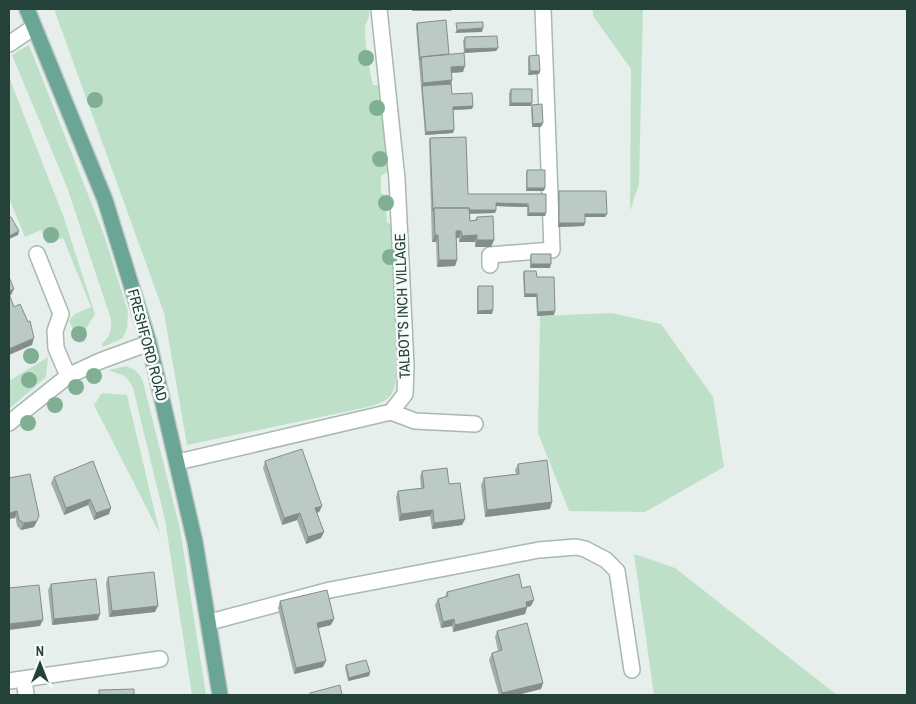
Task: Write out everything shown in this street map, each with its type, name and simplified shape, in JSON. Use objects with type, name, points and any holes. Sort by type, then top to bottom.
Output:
[{"type":"main road","name":"FRESHFORD ROAD","points":[[27,9],[105,200],[149,342],[178,462],[210,622],[220,695]]},
{"type":"street","name":"TALBOT'S INCH VILLAGE","points":[[379,9],[397,179],[406,366],[404,394],[391,412]]},
{"type":"street","points":[[490,265],[490,255],[552,250],[544,9]]},
{"type":"street","points":[[9,44],[34,27]]},
{"type":"street","points":[[36,254],[61,314],[55,331],[56,348],[68,376]]},
{"type":"street","points":[[9,423],[68,376],[149,342]]},
{"type":"street","points":[[178,462],[391,412],[415,421],[475,424]]},
{"type":"street","points":[[210,622],[330,590],[540,550],[576,547],[585,549],[606,560],[617,571],[632,670]]},
{"type":"street","points":[[26,695],[16,680],[160,660]]},
{"type":"green space","points":[[54,9],[369,9],[365,28],[366,51],[373,85],[380,85],[386,132],[388,171],[381,176],[381,193],[390,198],[390,207],[386,209],[387,222],[392,226],[397,372],[395,387],[387,399],[368,407],[187,445],[164,313]]},
{"type":"green space","points":[[593,9],[643,9],[639,184],[630,211],[631,69],[593,16]]},
{"type":"green space","points":[[29,45],[104,235],[128,312],[127,328],[123,338],[103,347],[102,344],[110,333],[111,319],[67,187],[12,55]]},
{"type":"green space","points":[[9,77],[64,218],[95,314],[84,332],[85,341],[79,343],[69,321],[75,314],[91,307],[63,238],[47,244],[41,230],[25,237],[9,198]]},
{"type":"green space","points":[[612,313],[661,324],[713,397],[724,467],[645,512],[569,511],[538,433],[540,316]]},
{"type":"green space","points":[[48,357],[46,377],[9,409],[9,381]]},
{"type":"green space","points":[[126,366],[135,370],[142,378],[180,529],[206,695],[192,695],[165,520],[133,388],[126,377],[109,370]]},
{"type":"green space","points":[[102,393],[127,395],[160,534],[94,405]]},
{"type":"green space","points":[[634,554],[675,568],[837,695],[654,695]]},
{"type":"building","points":[[446,20],[449,54],[421,57],[420,60],[417,23]]},
{"type":"building","points":[[483,22],[483,28],[457,30],[456,23]]},
{"type":"building","points":[[497,36],[498,48],[465,49],[465,37]]},
{"type":"building","points":[[464,53],[465,66],[451,67],[452,80],[423,83],[421,57]]},
{"type":"building","points":[[539,55],[540,71],[530,71],[529,56]]},
{"type":"building","points":[[451,84],[452,94],[472,93],[473,106],[453,107],[454,130],[426,132],[422,86]]},
{"type":"building","points":[[511,89],[532,89],[532,103],[511,103]]},
{"type":"building","points":[[542,104],[543,123],[533,124],[532,105]]},
{"type":"building","points":[[466,137],[468,194],[546,194],[546,213],[529,213],[528,204],[496,203],[496,210],[434,208],[433,211],[430,138]]},
{"type":"building","points":[[527,170],[545,170],[545,188],[527,188]]},
{"type":"building","points":[[559,191],[606,191],[607,214],[585,214],[585,223],[559,223]]},
{"type":"building","points":[[434,208],[469,208],[470,221],[477,220],[477,217],[493,216],[494,240],[477,240],[477,235],[462,236],[461,231],[456,231],[457,260],[439,260],[438,235],[435,235]]},
{"type":"building","points":[[11,217],[19,231],[9,236],[9,218]]},
{"type":"building","points":[[531,254],[551,254],[551,264],[531,264]]},
{"type":"building","points":[[524,271],[536,271],[537,277],[554,277],[555,311],[538,312],[537,294],[525,294]]},
{"type":"building","points":[[9,277],[14,289],[9,291]]},
{"type":"building","points":[[478,286],[493,286],[493,310],[478,311]]},
{"type":"building","points":[[9,294],[14,307],[20,304],[28,322],[30,321],[34,338],[9,349]]},
{"type":"building","points":[[302,449],[322,506],[315,508],[324,532],[308,537],[300,513],[284,518],[265,461]]},
{"type":"building","points":[[547,460],[552,502],[487,510],[484,478],[519,474],[518,464]]},
{"type":"building","points":[[93,461],[111,508],[96,513],[90,499],[66,508],[54,477]]},
{"type":"building","points":[[447,468],[449,484],[460,483],[465,519],[434,523],[433,510],[401,514],[398,491],[424,488],[422,471]]},
{"type":"building","points":[[30,474],[39,515],[37,521],[24,523],[19,520],[17,511],[9,513],[9,478]]},
{"type":"building","points":[[154,572],[158,606],[112,611],[108,577]]},
{"type":"building","points":[[519,574],[522,588],[530,586],[534,600],[526,602],[527,607],[455,625],[454,619],[443,622],[438,599],[448,596],[447,592]]},
{"type":"building","points":[[96,579],[100,614],[54,619],[51,584]]},
{"type":"building","points":[[39,585],[43,620],[9,624],[9,588]]},
{"type":"building","points":[[327,590],[334,619],[317,623],[326,661],[296,668],[280,601]]},
{"type":"building","points":[[527,623],[543,683],[502,693],[492,653],[502,650],[497,631]]},
{"type":"building","points":[[366,660],[370,672],[349,678],[346,665]]},
{"type":"building","points":[[340,685],[342,695],[310,695],[310,693]]},
{"type":"building","points":[[134,689],[134,695],[99,695],[99,690]]}]
